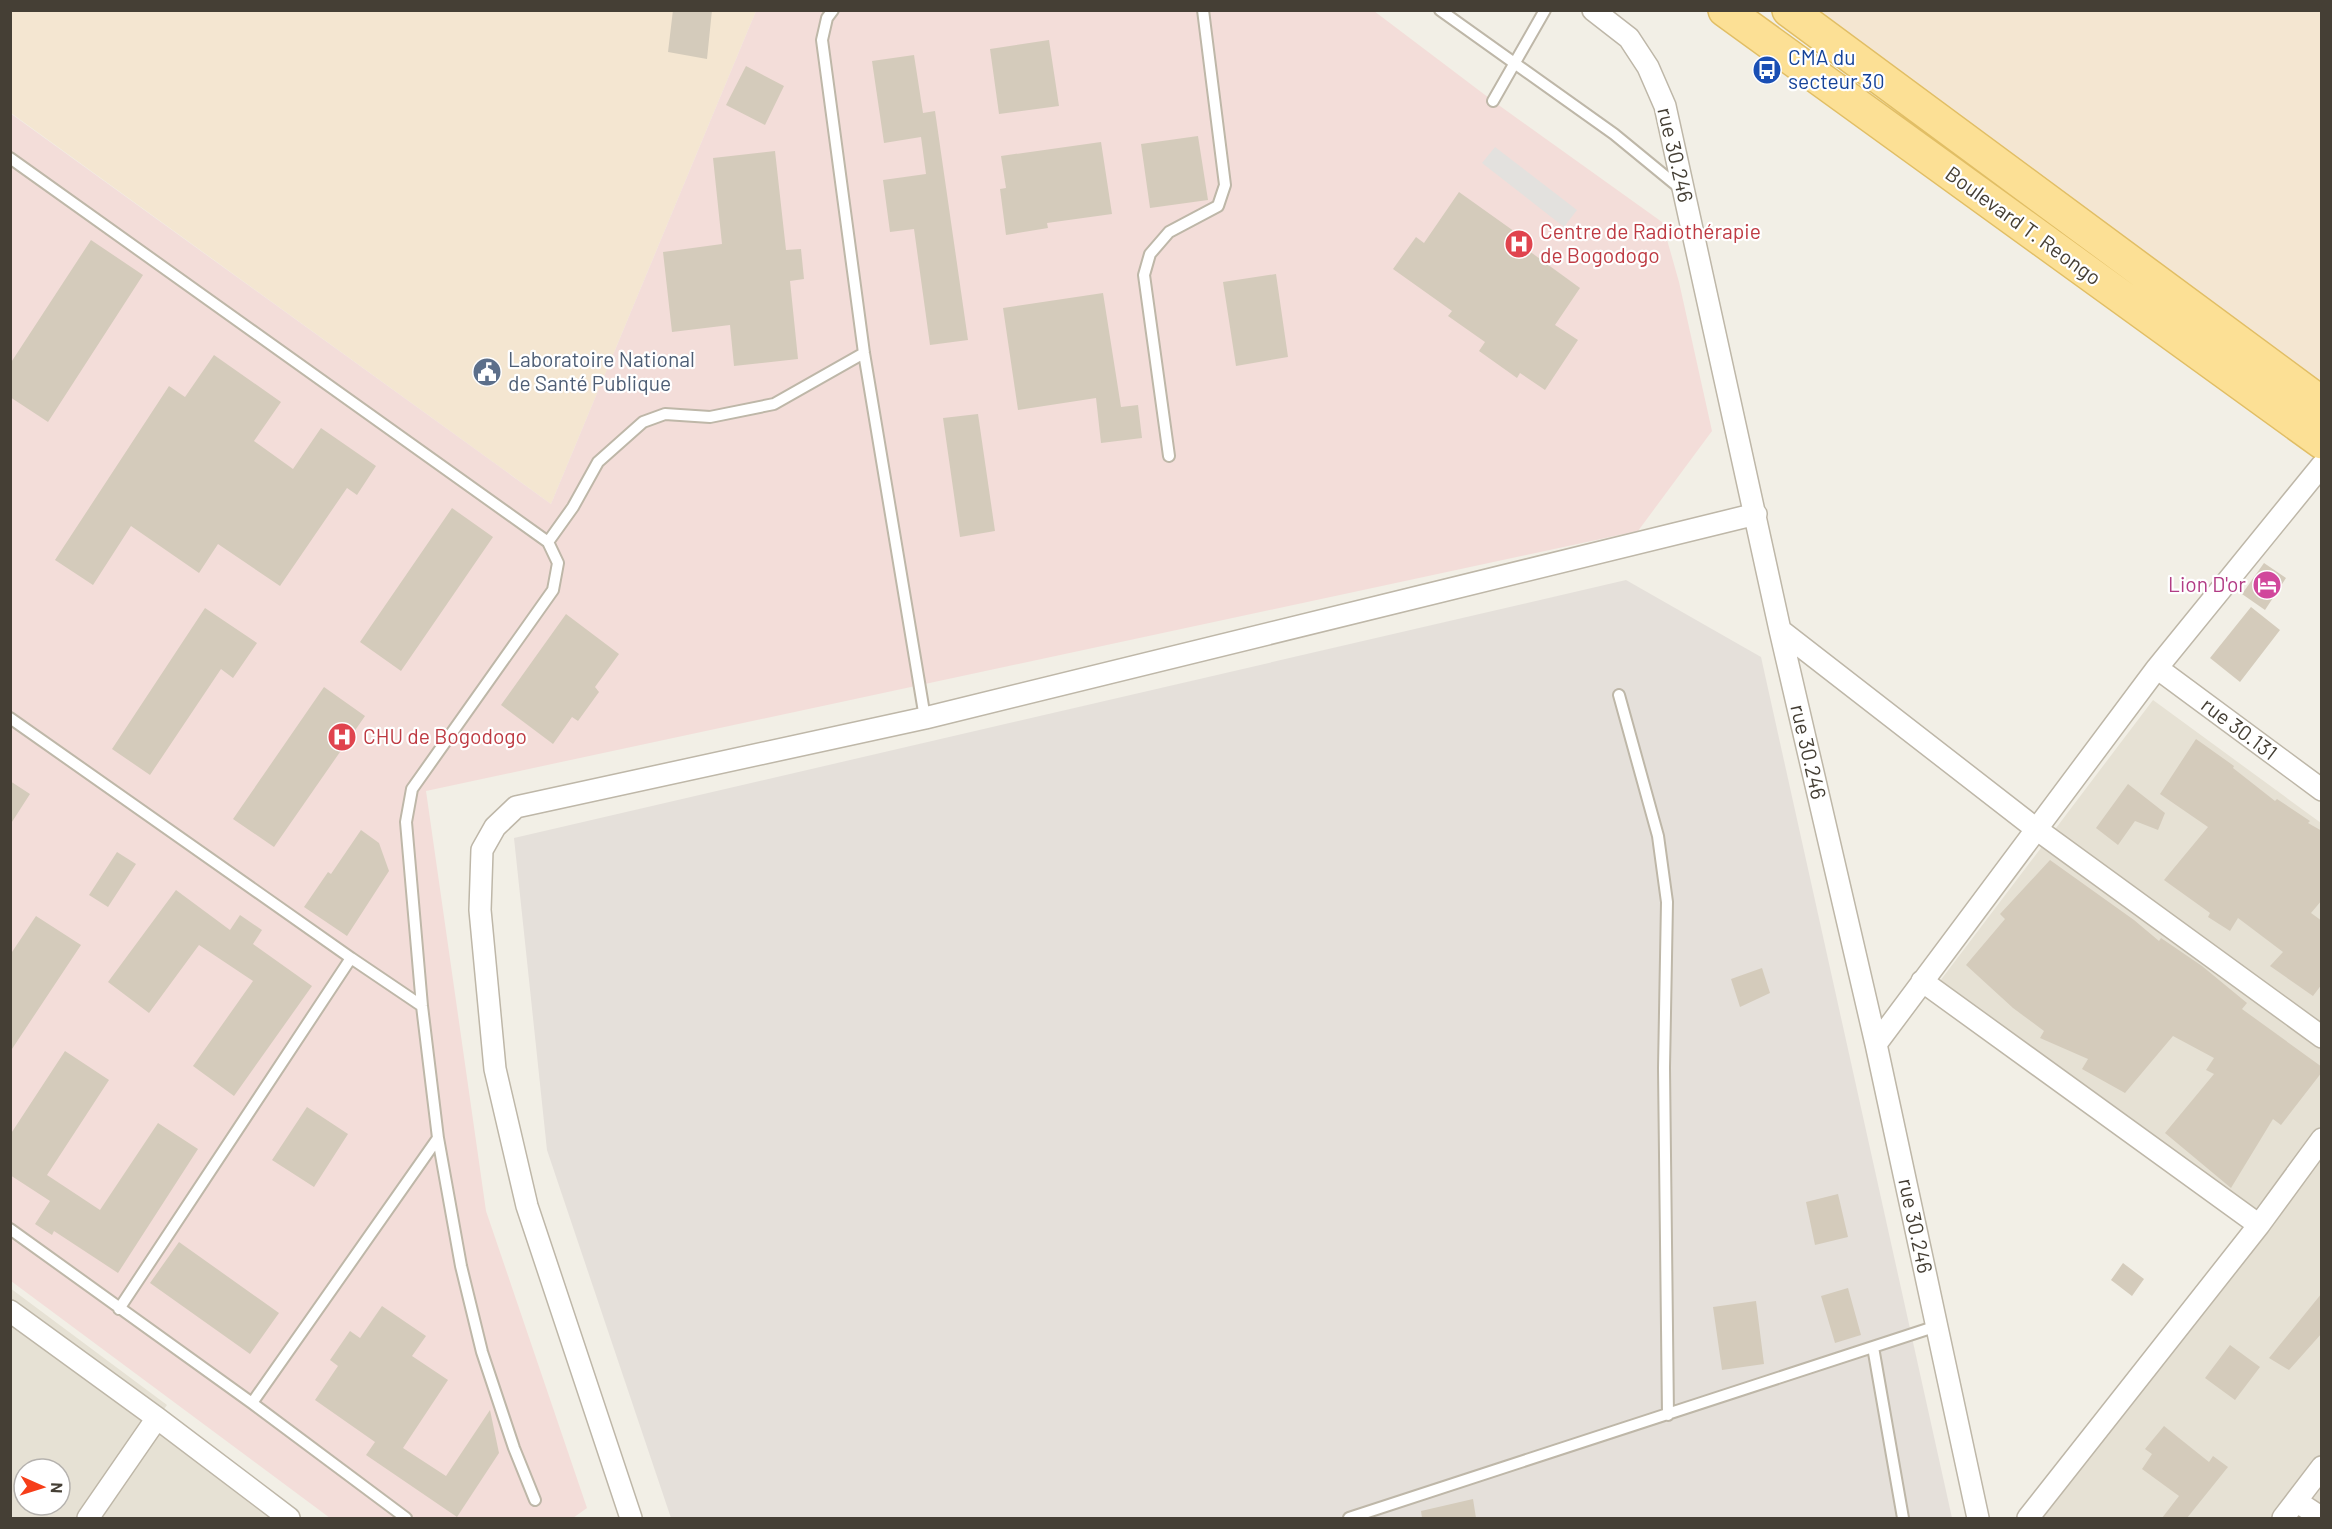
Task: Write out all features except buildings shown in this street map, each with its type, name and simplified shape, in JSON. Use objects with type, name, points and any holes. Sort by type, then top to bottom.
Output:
[{"type":"main road","name":"Boulevard T. Reongo","points":[[1725,10],[2322,442]]},
{"type":"main road","name":"Boulevard T. Reongo","points":[[1789,10],[2322,404]]},
{"type":"street","name":"rue 30.246","points":[[1593,10],[1629,38],[1648,67],[1665,106],[1780,630],[1876,1044],[1978,1518]]},
{"type":"street","points":[[1876,1044],[2035,828],[2157,668],[2322,465]]},
{"type":"street","points":[[630,1518],[527,1206],[495,1069],[480,910],[482,850],[495,827],[516,807],[692,771],[925,718],[1756,514]]},
{"type":"street","points":[[1780,630],[2035,828],[2322,1037]]},
{"type":"street","name":"rue 30.131","points":[[2157,668],[2322,790]]},
{"type":"street","points":[[1922,981],[2259,1225]]},
{"type":"street","points":[[2028,1518],[2259,1225],[2322,1139]]},
{"type":"street","points":[[10,1311],[289,1518]]},
{"type":"street","points":[[88,1518],[157,1418]]},
{"type":"street","points":[[2283,1518],[2322,1467]]},
{"type":"street","points":[[2296,1501],[2322,1518]]},
{"type":"lane","points":[[833,10],[826,18],[822,40],[864,353],[925,718]]},
{"type":"lane","points":[[1169,456],[1144,275],[1150,254],[1169,232],[1218,206],[1225,185],[1203,10]]},
{"type":"lane","points":[[1440,10],[1614,134],[1684,192]]},
{"type":"lane","points":[[1492,101],[1545,10]]},
{"type":"lane","points":[[10,158],[548,542],[558,563],[553,590],[412,789],[406,822],[422,1006],[438,1138],[462,1266],[482,1352],[514,1448],[535,1500]]},
{"type":"lane","points":[[548,542],[573,507],[598,462],[643,422],[665,414],[710,417],[774,404],[864,353]]},
{"type":"lane","points":[[1619,695],[1658,836],[1666,902],[1664,1080],[1668,1414]]},
{"type":"lane","points":[[10,718],[422,1006]]},
{"type":"lane","points":[[119,1309],[351,958]]},
{"type":"lane","points":[[252,1402],[438,1138]]},
{"type":"lane","points":[[10,1229],[252,1402],[406,1518]]},
{"type":"lane","points":[[1348,1518],[1937,1326]]},
{"type":"lane","points":[[1873,1347],[1902,1518]]},
{"type":"shaded area","name":"Laboratoire National de Santé Publique","points":[[11,11],[756,11],[551,504],[11,113]]},
{"type":"shaded area","name":"CHU de Bogodogo","points":[[756,11],[1374,11],[1493,101],[1662,222],[1679,282],[1712,431],[1638,531],[426,791],[486,1211],[587,1508],[573,1518],[330,1518],[11,1281],[10,113],[551,504]]},
{"type":"shaded area","points":[[1788,11],[2321,11],[2321,404]]},
{"type":"shaded area","points":[[1495,147],[1577,210],[1564,227],[1482,163]]},
{"type":"shaded area","points":[[1626,580],[1761,657],[1952,1518],[671,1518],[547,1150],[514,838]]},
{"type":"shaded area","points":[[2153,700],[2321,823],[2321,1518],[2037,1518],[2273,1222],[1940,981]]},
{"type":"shaded area","points":[[10,1288],[167,1405],[158,1417],[289,1518],[11,1518]]},
{"type":"place","name":"CMA du secteur 30","points":[[1767,70]]},
{"type":"place","name":"Centre de Radiothérapie de Bogodogo","points":[[1519,244]]},
{"type":"place","name":"Laboratoire National de Santé Publique","points":[[487,372]]},
{"type":"place","name":"Lion D'or","points":[[2267,585]]},
{"type":"place","name":"CHU de Bogodogo","points":[[342,737]]}]
